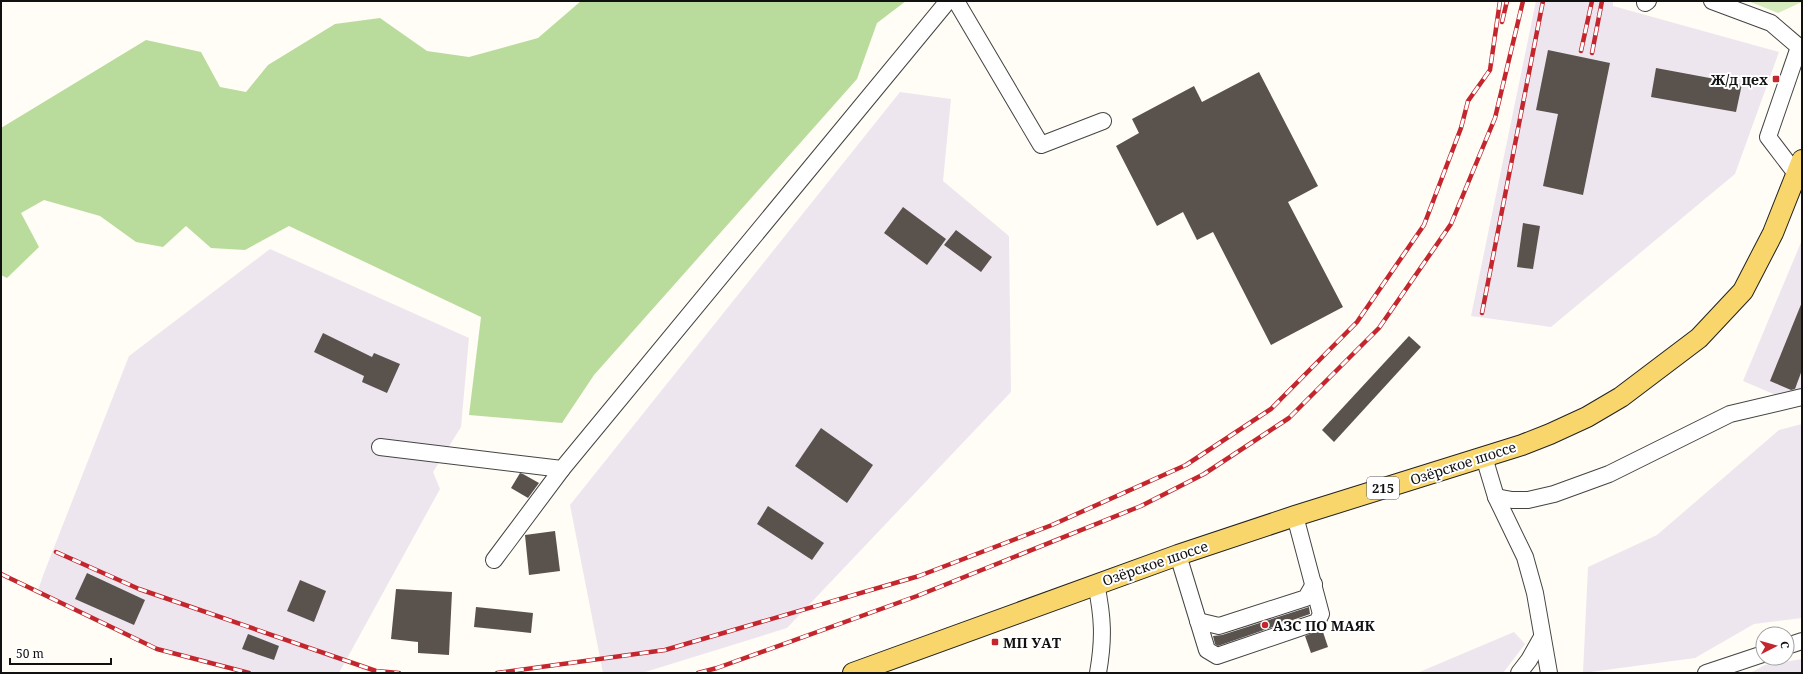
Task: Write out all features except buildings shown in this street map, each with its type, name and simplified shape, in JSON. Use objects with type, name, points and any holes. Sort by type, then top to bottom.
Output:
[{"type":"main road","name":"Озёрское шоссе","points":[[853,673],[1178,555],[1295,516],[1484,457],[1550,434],[1587,417],[1621,397],[1699,338],[1743,291],[1773,233],[1800,167]]},
{"type":"street","points":[[494,560],[562,469],[948,1]]},
{"type":"street","points":[[956,1],[1041,145],[1103,121]]},
{"type":"street","points":[[1645,1],[1645,3],[1648,1]]},
{"type":"street","points":[[1712,1],[1771,23],[1800,47],[1768,136],[1800,167]]},
{"type":"street","points":[[1496,497],[1512,500],[1528,500],[1554,494],[1609,474],[1730,414],[1802,397]]},
{"type":"street","points":[[380,447],[562,469]]},
{"type":"street","points":[[1484,457],[1496,497],[1526,557],[1535,593],[1549,673]]},
{"type":"street","points":[[1178,555],[1206,650],[1217,656],[1317,622],[1321,614],[1295,516]]},
{"type":"street","points":[[1096,584],[1102,614],[1102,650],[1098,673]]},
{"type":"street","points":[[1198,621],[1219,626],[1306,598],[1314,584]]},
{"type":"street","points":[[1519,673],[1529,660],[1542,637]]},
{"type":"street","points":[[1706,673],[1755,657]]},
{"type":"shaded area","points":[[1536,1],[1613,1],[1613,6],[1779,52],[1735,174],[1551,327],[1471,316]]},
{"type":"shaded area","points":[[900,92],[951,99],[943,181],[1009,236],[1011,392],[787,628],[642,673],[603,673],[570,505]]},
{"type":"shaded area","points":[[1802,240],[1802,406],[1743,381]]},
{"type":"shaded area","points":[[270,249],[469,338],[461,427],[433,472],[440,489],[339,673],[242,673],[169,652],[38,590],[129,356]]},
{"type":"shaded area","points":[[1802,424],[1802,618],[1754,624],[1695,658],[1583,673],[1588,567],[1657,535],[1779,430]]},
{"type":"shaded area","points":[[1514,632],[1525,644],[1503,673],[1417,673]]},
{"type":"shaded area","points":[[1802,659],[1802,673],[1750,673],[1763,666],[1795,666],[1795,660]]},
{"type":"green space","points":[[581,1],[906,1],[877,23],[857,79],[594,375],[562,423],[469,415],[481,317],[289,226],[245,250],[211,248],[186,226],[163,247],[136,242],[100,216],[44,200],[21,213],[39,247],[7,278],[1,275],[1,128],[146,40],[201,52],[220,87],[246,92],[268,65],[335,24],[380,18],[427,51],[469,57],[538,38]]},
{"type":"green space","points":[[1748,1],[1802,1],[1802,2],[1778,13]]},
{"type":"railway","points":[[497,673],[665,650],[919,576],[1052,525],[1186,465],[1271,409],[1357,322],[1424,225],[1461,128],[1468,101],[1490,70],[1500,1]]},
{"type":"railway","points":[[1502,22],[1507,1]]},
{"type":"railway","points":[[698,673],[717,668],[917,596],[1141,506],[1204,474],[1289,418],[1379,328],[1451,224],[1495,118],[1523,1]]},
{"type":"railway","points":[[1482,313],[1543,1]]},
{"type":"railway","points":[[1581,51],[1592,1]]},
{"type":"railway","points":[[1592,53],[1602,1]]},
{"type":"railway","points":[[56,552],[139,589],[376,671],[399,673]]},
{"type":"railway","points":[[1,574],[157,649],[249,673]]},
{"type":"place","name":"Ж/д цех","points":[[1776,79]]},
{"type":"place","name":"АЗС ПО МАЯК","points":[[1265,625]]},
{"type":"place","name":"МП УАТ","points":[[995,642]]}]
